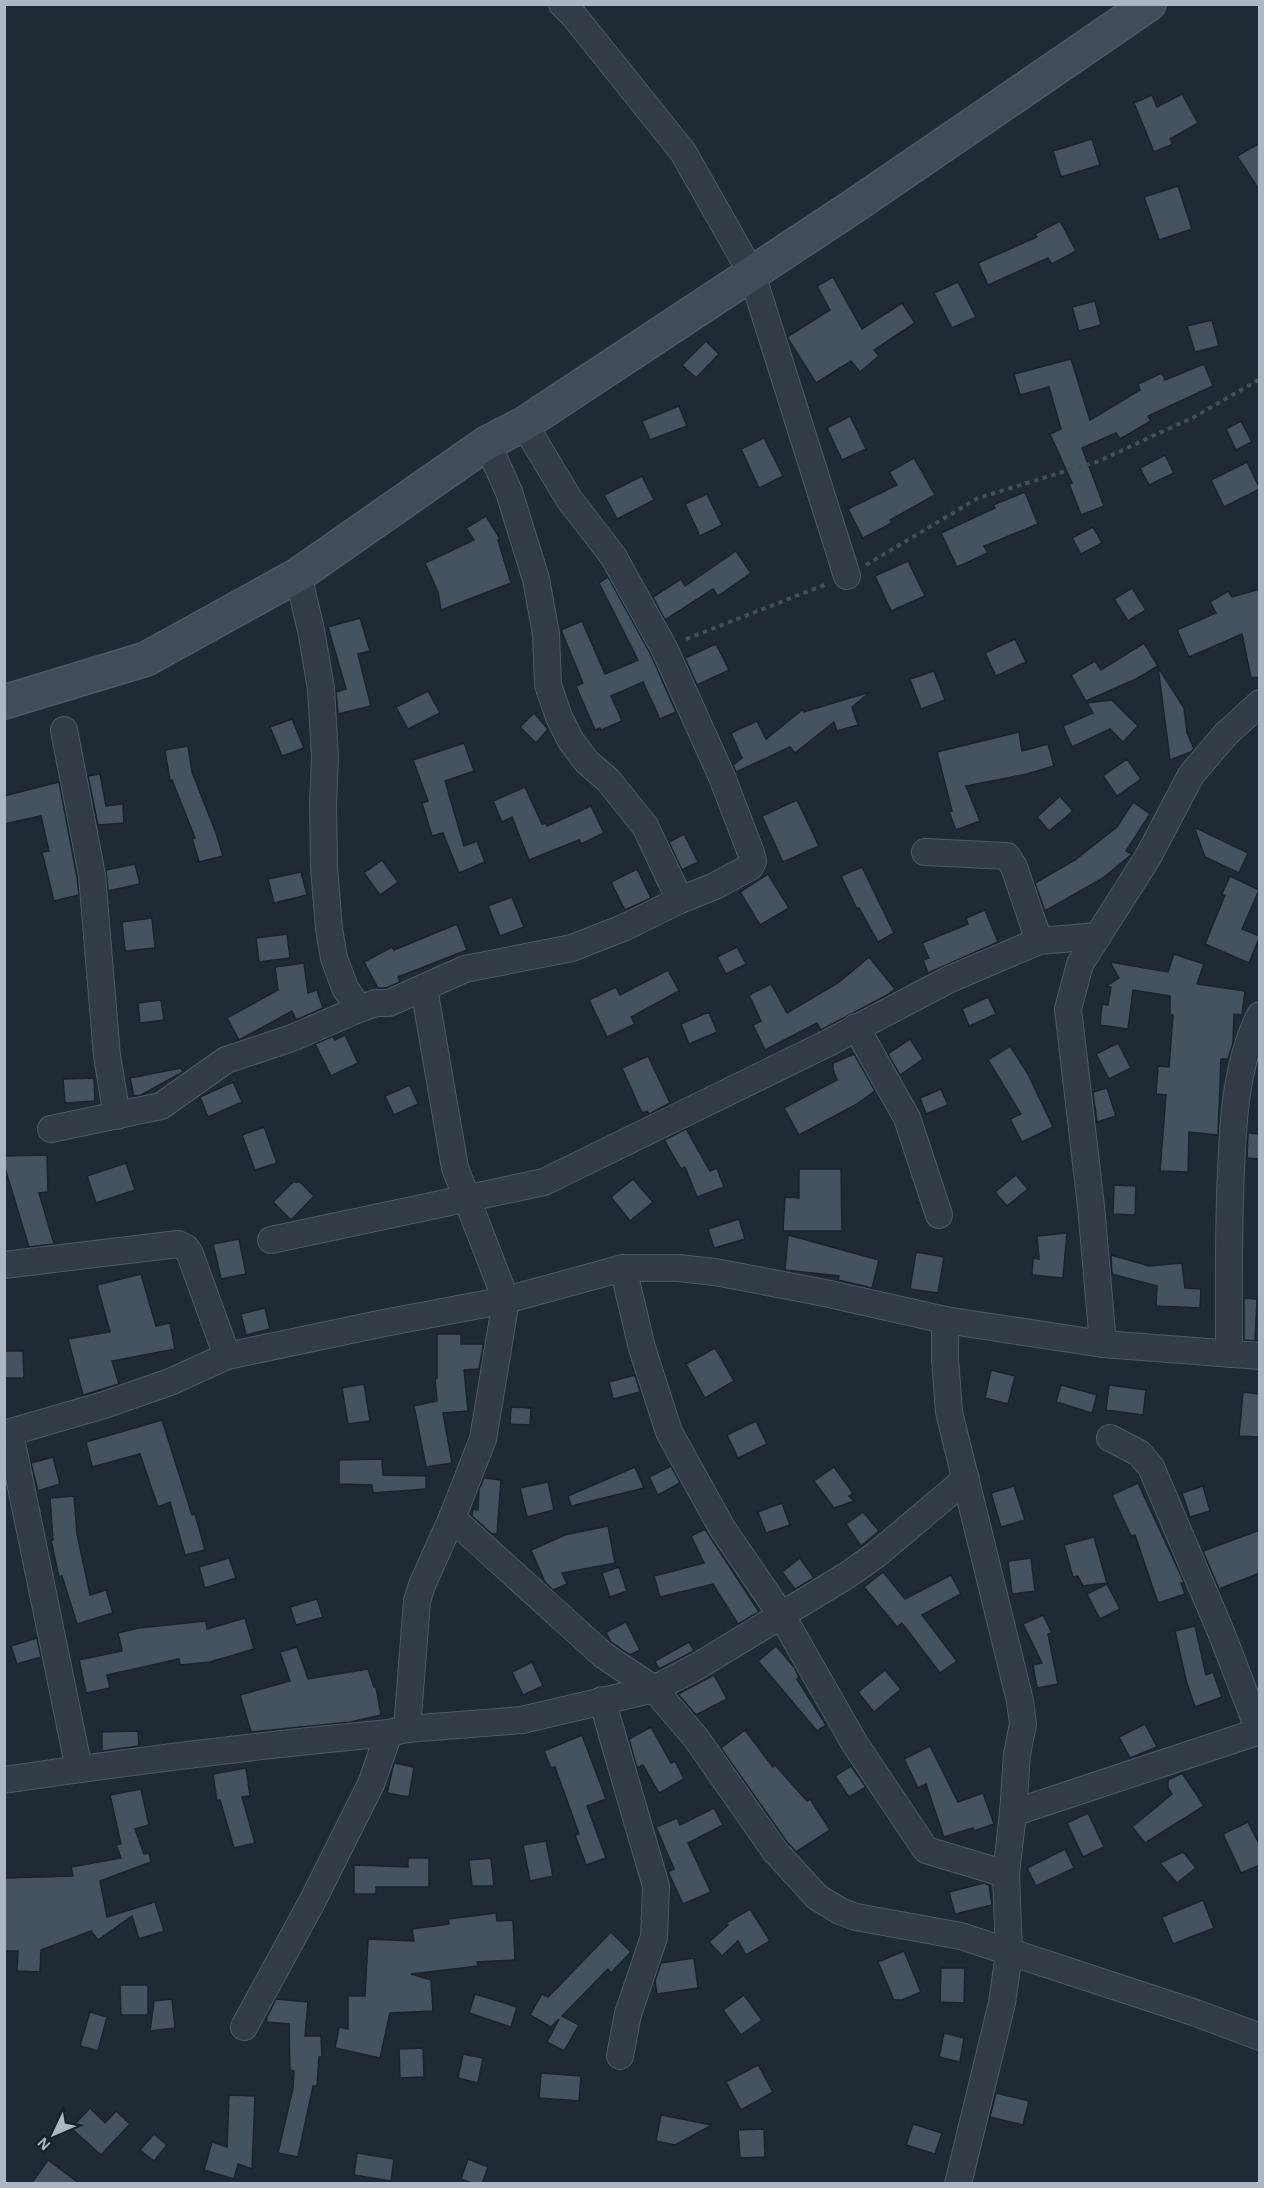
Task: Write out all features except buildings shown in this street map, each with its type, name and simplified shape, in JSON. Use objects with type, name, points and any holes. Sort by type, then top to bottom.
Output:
[{"type":"main road","points":[[4,702],[146,659],[298,575],[487,443],[524,424],[752,274],[1149,4]]},
{"type":"street","points":[[562,4],[683,152],[752,274],[847,576]]},
{"type":"street","points":[[51,1129],[161,1106],[226,1060],[292,1038],[376,1003],[388,1004],[465,969],[572,948],[623,928],[750,867],[753,861],[722,777],[664,648],[613,556],[569,499],[524,424]]},
{"type":"street","points":[[487,443],[509,492],[536,579],[546,634],[548,685],[559,717],[571,741],[587,762],[608,780],[645,826],[680,900]]},
{"type":"street","points":[[298,575],[311,630],[321,689],[325,757],[324,867],[329,929],[334,958],[345,988],[359,1009]]},
{"type":"street","points":[[1103,1344],[1091,1206],[1068,1009],[1080,964],[1148,858],[1191,775],[1226,734],[1260,703]]},
{"type":"street","points":[[64,730],[92,875],[107,1056],[117,1116]]},
{"type":"street","points":[[925,852],[1007,856],[1014,867],[1039,941]]},
{"type":"street","points":[[271,1240],[544,1182],[828,1043],[951,979],[1039,941],[1098,936]]},
{"type":"street","points":[[244,2027],[313,1900],[398,1731],[417,1601],[483,1439],[506,1300],[454,1168],[424,988]]},
{"type":"street","points":[[1229,1354],[1228,1218],[1232,1140],[1242,1061],[1260,1015]]},
{"type":"street","points":[[856,1027],[907,1118],[939,1215]]},
{"type":"street","points":[[4,1265],[178,1244],[186,1248],[190,1254],[227,1356]]},
{"type":"street","points":[[79,1769],[7,1434],[159,1386],[227,1356],[506,1300],[623,1268],[678,1268],[715,1272],[825,1293],[945,1320],[1103,1344],[1260,1356]]},
{"type":"street","points":[[623,1268],[642,1348],[669,1432],[722,1528],[782,1616],[855,1744],[926,1850],[1006,1874]]},
{"type":"street","points":[[945,1320],[949,1412],[1020,1701],[1023,1724],[1017,1754],[1006,1874],[1009,1953],[1002,2003],[958,2184]]},
{"type":"street","points":[[1013,1813],[1259,1732],[1221,1632],[1151,1467],[1139,1453],[1110,1438]]},
{"type":"street","points":[[4,1780],[278,1743],[522,1720],[654,1689],[698,1666],[782,1616],[877,1554],[966,1479]]},
{"type":"street","points":[[452,1518],[603,1654],[654,1689],[696,1738],[775,1851],[818,1897],[840,1911],[856,1917],[961,1936],[1196,2013],[1260,2037]]},
{"type":"street","points":[[602,1700],[656,1886],[654,1937],[628,2014],[620,2056]]},
{"type":"path","points":[[664,648],[847,576],[978,498],[1100,461],[1194,417],[1260,379]]}]
